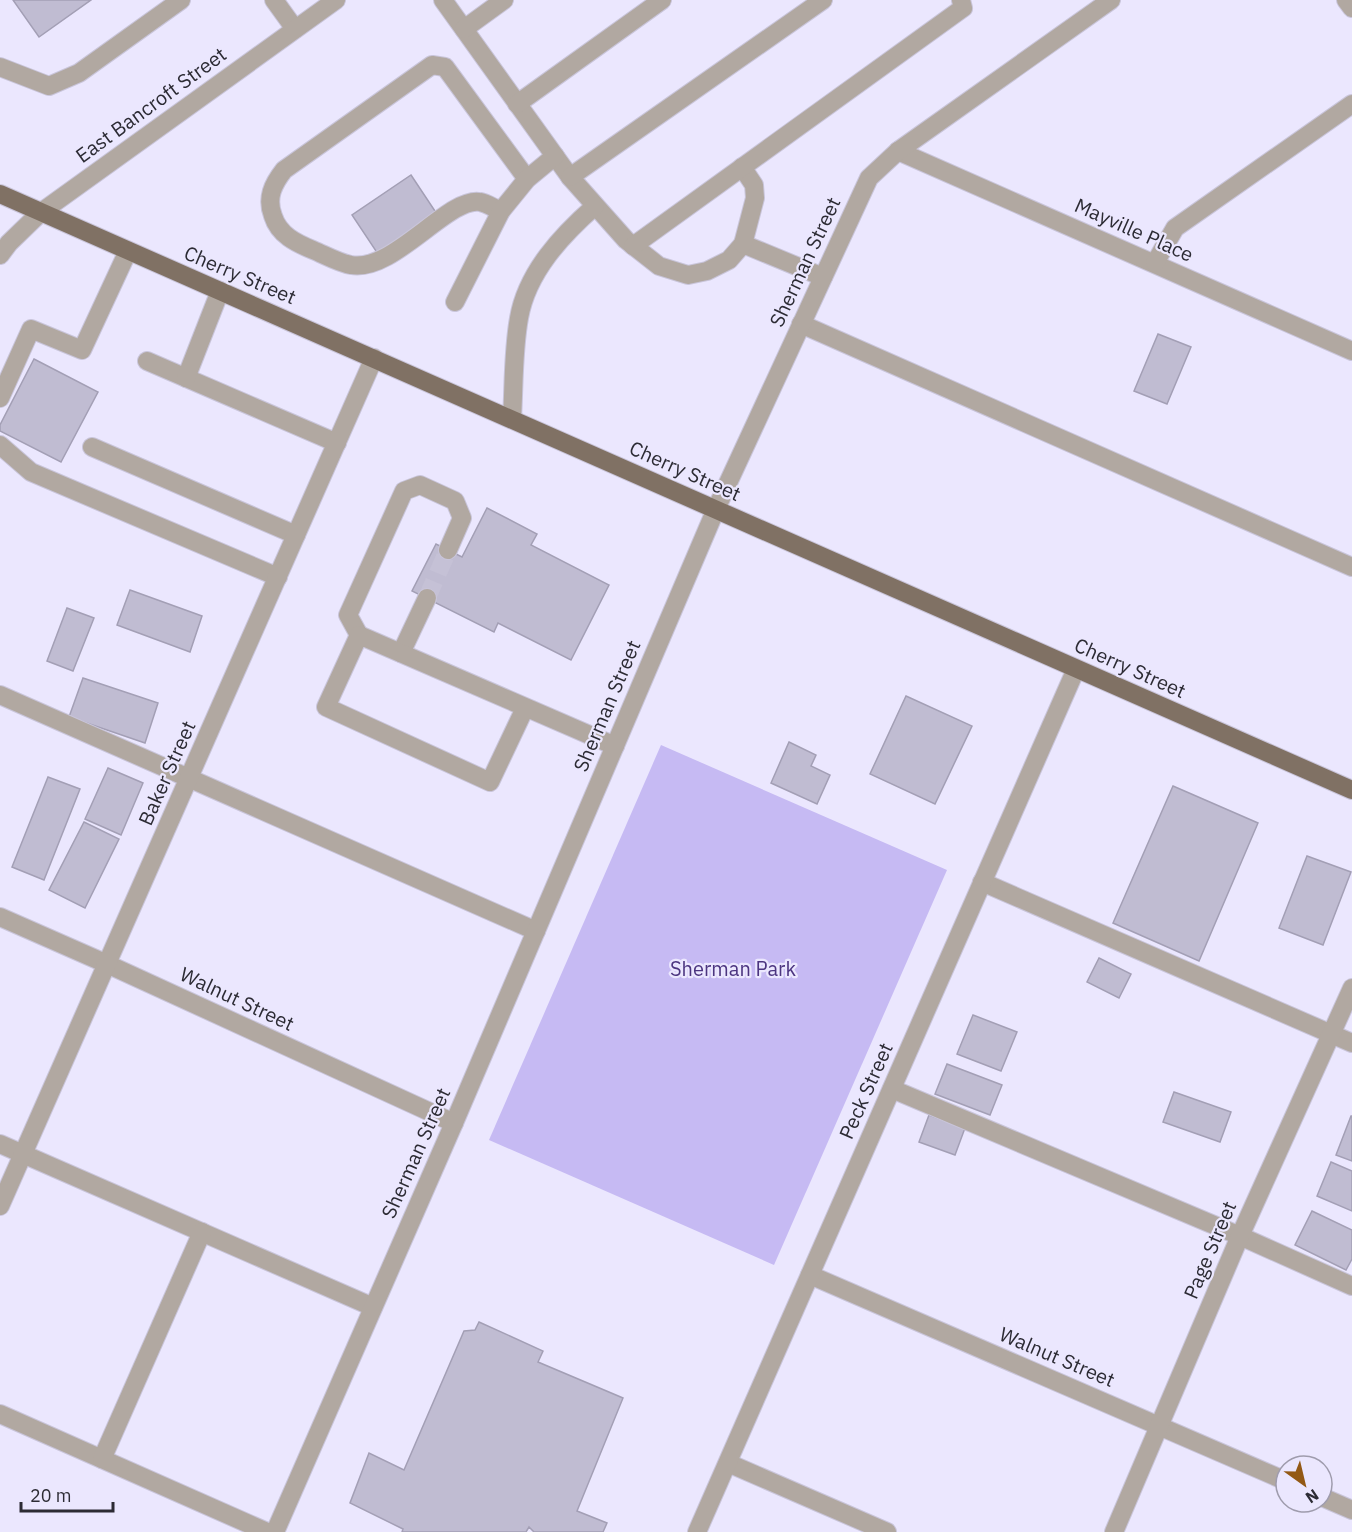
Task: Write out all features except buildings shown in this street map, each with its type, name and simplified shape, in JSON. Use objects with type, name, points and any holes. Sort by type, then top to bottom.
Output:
[{"type":"main road","name":"Cherry Street","points":[[0,194],[1352,790]]},
{"type":"street","points":[[0,67],[49,86],[79,73],[181,0]]},
{"type":"street","points":[[274,0],[295,29]]},
{"type":"street","name":"East Bancroft Street","points":[[0,255],[40,213],[336,0]]},
{"type":"street","points":[[443,0],[570,177],[626,240],[659,266],[688,275],[706,271],[729,260],[743,244],[755,198],[754,185],[742,167]]},
{"type":"street","points":[[464,29],[504,0]]},
{"type":"street","points":[[518,104],[662,0]]},
{"type":"street","points":[[570,177],[823,0]]},
{"type":"street","points":[[633,246],[963,8],[961,0]]},
{"type":"street","name":"Sherman Street","points":[[274,1532],[454,1123],[716,509],[869,178],[897,151],[1111,0]]},
{"type":"street","points":[[1346,0],[1352,8]]},
{"type":"street","points":[[501,212],[479,201],[462,205],[385,258],[368,265],[351,266],[284,234],[273,219],[269,205],[274,183],[284,170],[432,65],[445,67],[527,179]]},
{"type":"street","points":[[1155,263],[1175,228],[1352,104]]},
{"type":"street","name":"Mayville Place","points":[[897,151],[1352,351]]},
{"type":"street","points":[[454,302],[501,212],[527,179],[555,156]]},
{"type":"street","points":[[512,418],[519,315],[534,276],[567,231],[595,206]]},
{"type":"street","points":[[743,244],[823,277]]},
{"type":"street","points":[[0,398],[32,329],[82,350],[128,251]]},
{"type":"street","points":[[186,378],[220,291]]},
{"type":"street","points":[[801,324],[1352,567]]},
{"type":"street","name":"Baker Street","points":[[0,1206],[374,358]]},
{"type":"street","points":[[147,360],[337,442]]},
{"type":"street","points":[[0,445],[31,472],[278,577]]},
{"type":"street","points":[[92,447],[296,535]]},
{"type":"street","points":[[448,550],[462,518],[455,501],[420,485],[404,491],[348,615],[359,635],[615,746]]},
{"type":"street","points":[[401,653],[427,598]]},
{"type":"street","points":[[359,635],[326,707],[490,782],[525,708]]},
{"type":"street","name":"Peck Street","points":[[698,1532],[1076,669]]},
{"type":"street","points":[[0,695],[536,931]]},
{"type":"street","points":[[982,882],[1352,1043]]},
{"type":"street","name":"Walnut Street","points":[[0,917],[454,1123]]},
{"type":"street","name":"Page Street","points":[[1114,1532],[1240,1236],[1352,988]]},
{"type":"street","points":[[892,1089],[1240,1236],[1352,1286]]},
{"type":"street","points":[[0,1144],[374,1307]]},
{"type":"street","points":[[102,1458],[202,1232]]},
{"type":"street","name":"Walnut Street","points":[[810,1275],[1274,1476]]},
{"type":"street","points":[[0,1414],[267,1532]]},
{"type":"street","points":[[728,1463],[887,1532]]},
{"type":"street","points":[[1334,1502],[1352,1510]]},
{"type":"green space","name":"Sherman Park","points":[[661,745],[947,870],[774,1265],[489,1140]]},
{"type":"tunnel","points":[[427,598],[448,550]]}]
